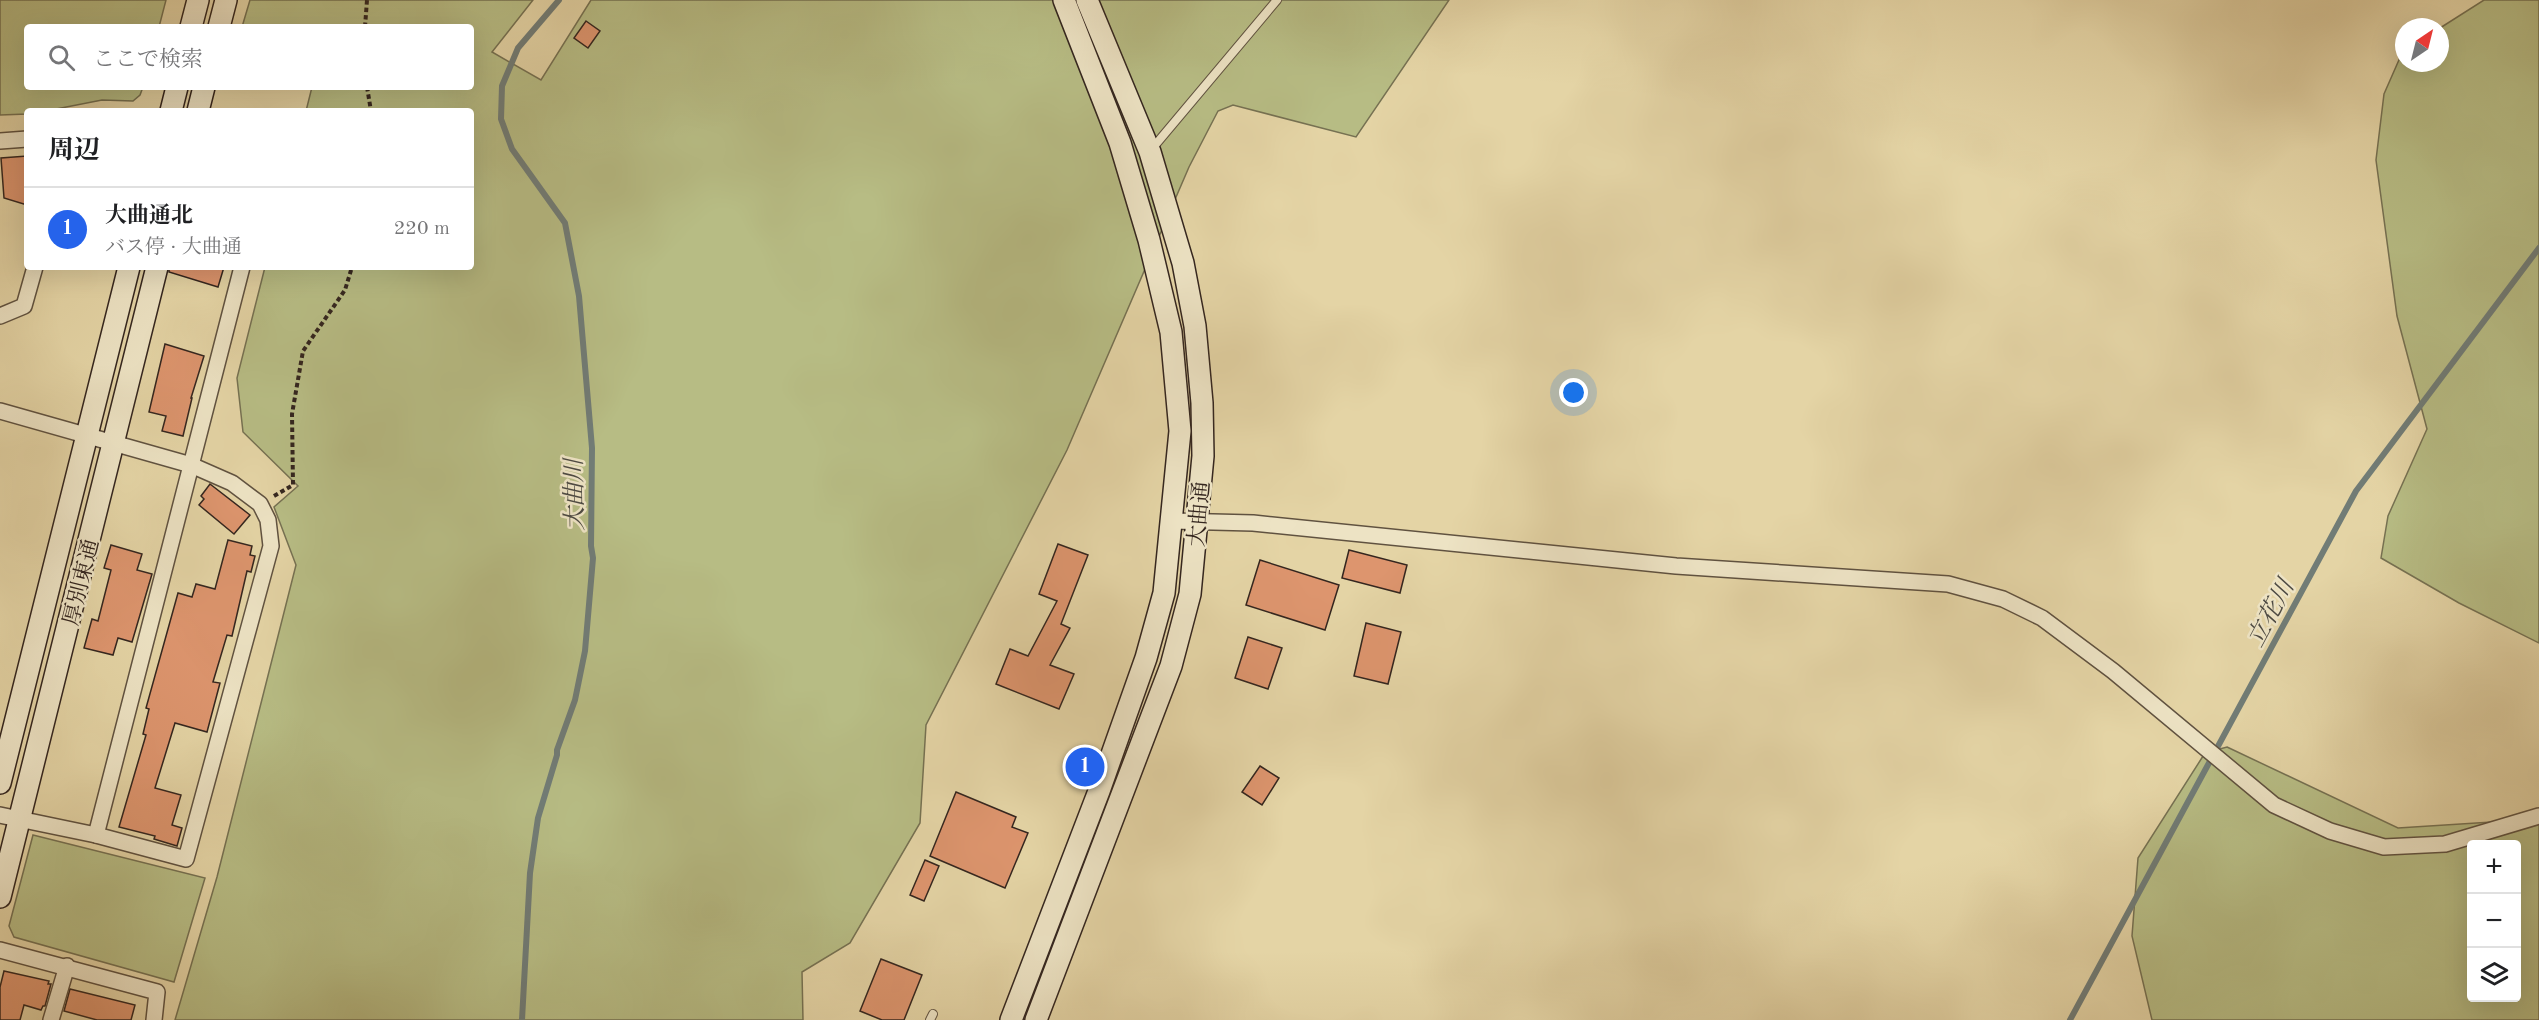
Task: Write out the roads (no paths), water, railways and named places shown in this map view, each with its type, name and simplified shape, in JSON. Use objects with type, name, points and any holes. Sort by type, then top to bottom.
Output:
[{"type":"street","points":[[192,24],[198,0]]},
{"type":"street","points":[[220,24],[226,0]]},
{"type":"street","name":"大曲通","points":[[1011,1020],[1099,791],[1146,658],[1164,593],[1173,521],[1180,431],[1171,332],[1149,240],[1120,143],[1064,0]]},
{"type":"street","name":"大曲通","points":[[1036,1020],[1171,666],[1190,594],[1203,456],[1202,403],[1194,326],[1183,263],[1150,152],[1087,0]]},
{"type":"street","points":[[172,108],[176,90]]},
{"type":"street","points":[[199,108],[203,90]]},
{"type":"street","points":[[0,141],[24,139]]},
{"type":"street","points":[[0,316],[24,306],[34,270]]},
{"type":"street","name":"厚別東通","points":[[0,783],[128,270]]},
{"type":"street","name":"厚別東通","points":[[0,897],[10,817],[114,444],[156,270]]},
{"type":"street","points":[[96,836],[241,270]]},
{"type":"street","points":[[0,411],[191,465],[232,483],[260,504],[268,520],[271,546],[186,859],[10,817]]},
{"type":"street","points":[[1173,521],[1253,523],[1676,566],[1948,585],[2003,599],[2042,618],[2113,671],[2274,805],[2330,831],[2384,847],[2445,844],[2539,816]]},
{"type":"street","points":[[0,950],[67,966],[157,992],[154,1020]]},
{"type":"street","points":[[51,1020],[67,966]]},
{"type":"lane","points":[[1150,152],[1277,0]]},
{"type":"waterway","name":"大曲川","points":[[522,1020],[530,873],[538,818],[557,750],[575,700],[585,651],[593,558],[591,546],[592,448],[579,296],[565,223],[512,149],[501,119],[502,86],[518,48],[559,0]]},
{"type":"waterway","name":"立花川","points":[[2070,1020],[2356,491],[2539,248]]},
{"type":"place","name":"大曲通北","points":[[1085,767]]}]
